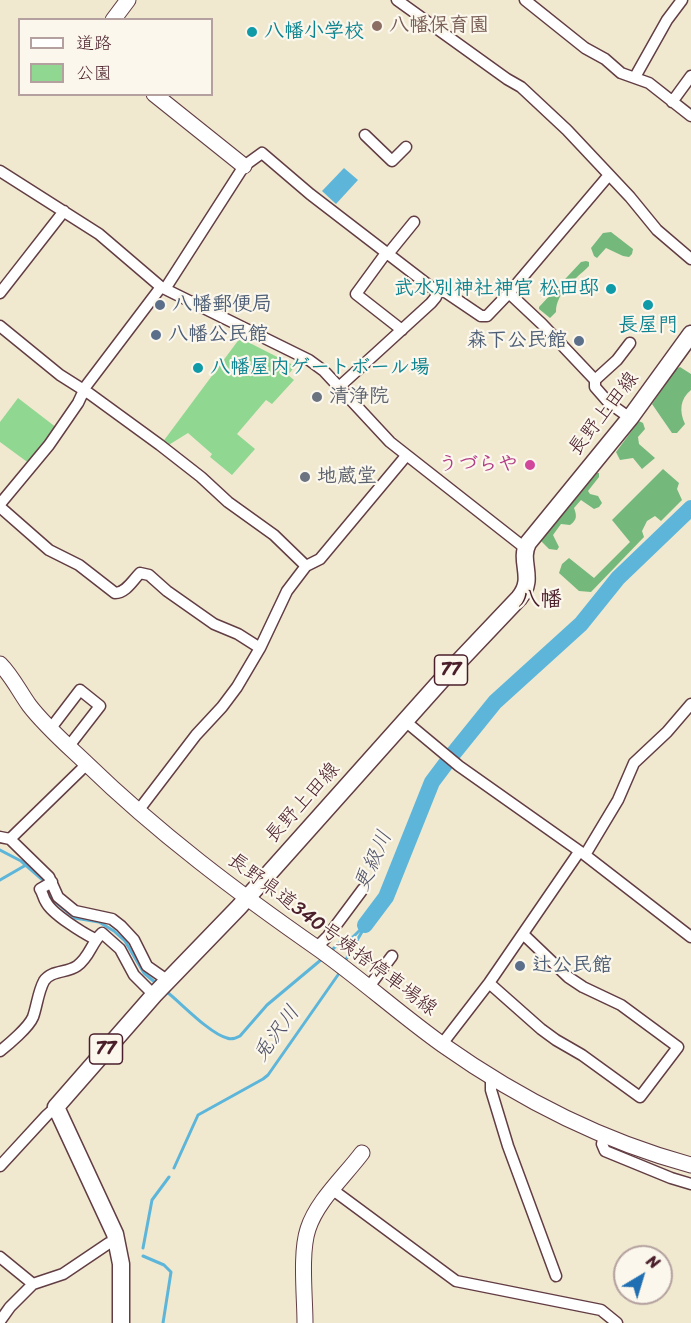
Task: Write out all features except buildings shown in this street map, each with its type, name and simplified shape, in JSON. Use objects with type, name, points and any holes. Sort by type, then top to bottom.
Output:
[{"type":"main road","points":[[114,18],[128,0]]},
{"type":"main road","points":[[156,96],[244,166]]},
{"type":"main road","name":"長野上田線","points":[[56,1107],[161,987],[248,898],[405,721],[522,594],[527,582],[525,548],[630,418],[691,334]]},
{"type":"main road","name":"長野県道340号姨捨停車場線","points":[[0,664],[30,705],[51,728],[164,834],[442,1044],[526,1097],[604,1135],[658,1156],[691,1165]]},
{"type":"main road","points":[[56,1107],[117,1241],[121,1264],[121,1323]]},
{"type":"main road","points":[[305,1323],[306,1237],[314,1216],[362,1153]]},
{"type":"street","points":[[397,0],[521,87],[567,129],[657,230],[691,258]]},
{"type":"street","points":[[525,0],[585,48],[605,59],[621,73],[649,83],[691,116]]},
{"type":"street","points":[[635,77],[681,0]]},
{"type":"street","points":[[672,102],[691,76]]},
{"type":"street","points":[[365,135],[392,162],[406,147]]},
{"type":"street","points":[[260,648],[238,634],[214,624],[167,591],[149,575],[140,573],[120,593],[115,593],[79,566],[50,550],[0,505],[44,452],[85,391],[86,386],[163,288],[244,166],[262,153],[310,194],[387,253],[436,289],[447,293],[482,316],[487,316],[509,293],[609,175]]},
{"type":"street","points":[[0,171],[99,234],[163,288],[309,360],[339,387],[369,421],[406,456],[525,548]]},
{"type":"street","points":[[0,293],[64,211]]},
{"type":"street","points":[[402,330],[356,294],[414,222]]},
{"type":"street","points":[[339,387],[431,303],[436,297],[436,289]]},
{"type":"street","points":[[509,293],[595,380],[595,387],[609,403],[630,418]]},
{"type":"street","points":[[0,326],[60,375],[168,451],[228,502],[274,535],[306,566]]},
{"type":"street","points":[[595,380],[617,360],[630,343]]},
{"type":"street","points":[[138,811],[196,735],[227,700],[260,648],[287,591],[306,566],[320,559],[406,456]]},
{"type":"street","points":[[51,728],[80,690],[100,706],[69,746]]},
{"type":"street","points":[[442,1044],[582,854],[618,800],[634,763],[687,717],[691,704]]},
{"type":"street","points":[[405,721],[455,763],[582,854],[691,937]]},
{"type":"street","points":[[87,764],[5,838],[58,897],[75,911],[112,919],[121,926],[134,940],[161,987]]},
{"type":"street","points":[[48,884],[40,889],[51,909],[66,922],[95,939]]},
{"type":"street","points":[[317,949],[363,889]]},
{"type":"street","points":[[0,1051],[32,1019],[44,981],[49,975],[68,971],[78,965],[89,956],[95,939],[102,933],[120,949],[135,975],[161,987]]},
{"type":"street","points":[[489,983],[541,1029],[640,1097],[678,1047],[621,1005],[583,987],[568,977],[523,934]]},
{"type":"street","points":[[368,988],[392,956]]},
{"type":"street","points":[[491,1076],[491,1090],[508,1146],[556,1276]]},
{"type":"street","points":[[0,1166],[56,1107]]},
{"type":"street","points":[[604,1135],[602,1144],[605,1151],[691,1184]]},
{"type":"street","points":[[333,1190],[456,1281],[601,1310],[617,1323]]},
{"type":"street","points":[[0,1321],[10,1307],[33,1284],[63,1274],[109,1243],[117,1241]]},
{"type":"street","points":[[0,1257],[33,1284]]},
{"type":"green space","points":[[611,232],[633,249],[629,257],[606,248],[597,258],[594,256],[591,248],[603,233]]},
{"type":"green space","points":[[581,262],[589,262],[589,266],[563,292],[556,312],[550,318],[539,307]]},
{"type":"green space","points":[[240,338],[295,366],[288,375],[294,380],[272,404],[266,400],[237,434],[255,449],[232,475],[210,457],[212,454],[188,433],[167,446],[162,443]]},
{"type":"green space","points":[[680,367],[691,374],[691,390],[682,406],[685,424],[677,433],[672,433],[652,404],[676,369]]},
{"type":"green space","points":[[18,398],[57,428],[30,464],[0,442],[0,422]]},
{"type":"green space","points":[[639,421],[643,423],[645,429],[638,437],[639,444],[655,458],[642,469],[633,458],[620,460],[616,452]]},
{"type":"green space","points":[[663,469],[679,483],[677,489],[682,500],[661,521],[655,516],[647,521],[642,531],[644,537],[591,592],[579,591],[559,573],[562,564],[569,558],[594,578],[630,542],[612,520]]},
{"type":"green space","points":[[597,473],[599,477],[588,491],[598,496],[602,503],[594,509],[581,500],[574,508],[575,520],[570,525],[561,524],[553,535],[559,547],[557,550],[549,549],[541,541]]},
{"type":"water","points":[[344,168],[358,180],[336,204],[322,191]]},
{"type":"waterway","name":"更級川","points":[[365,925],[386,897],[432,782],[453,754],[495,702],[581,624],[618,578],[691,508]]},
{"type":"waterway","name":"更級川","points":[[0,850],[21,861],[45,882]]},
{"type":"waterway","name":"更級川","points":[[0,880],[26,865]]},
{"type":"waterway","name":"更級川","points":[[47,888],[53,900],[75,918],[99,922],[114,931],[125,941],[144,973],[157,984]]},
{"type":"waterway","name":"更級川","points":[[331,951],[339,943],[353,937],[365,925]]},
{"type":"waterway","name":"兎沢川","points":[[344,963],[363,930]]},
{"type":"waterway","name":"更級川","points":[[167,992],[212,1031],[231,1039],[240,1036],[267,1005],[322,959]]},
{"type":"waterway","name":"兎沢川","points":[[174,1168],[198,1115],[268,1075],[340,972]]},
{"type":"waterway","name":"兎沢川","points":[[143,1248],[152,1200],[169,1177]]},
{"type":"waterway","name":"兎沢川","points":[[143,1256],[164,1265],[171,1272],[163,1323]]},
{"type":"place","name":"八幡保育園","points":[[377,26]]},
{"type":"place","name":"八幡小学校","points":[[252,32]]},
{"type":"place","name":"武水別神社神官 松田邸","points":[[611,289]]},
{"type":"place","name":"八幡郵便局","points":[[160,305]]},
{"type":"place","name":"長屋門","points":[[648,305]]},
{"type":"place","name":"八幡公民館","points":[[156,335]]},
{"type":"place","name":"森下公民館","points":[[579,341]]},
{"type":"place","name":"八幡屋内ゲートボール場","points":[[198,368]]},
{"type":"place","name":"清浄院","points":[[317,397]]},
{"type":"place","name":"うづらや","points":[[530,465]]},
{"type":"place","name":"地蔵堂","points":[[305,477]]},
{"type":"place","name":"辻公民館","points":[[520,966]]},
{"type":"district","name":"八幡","points":[[540,600]]}]
